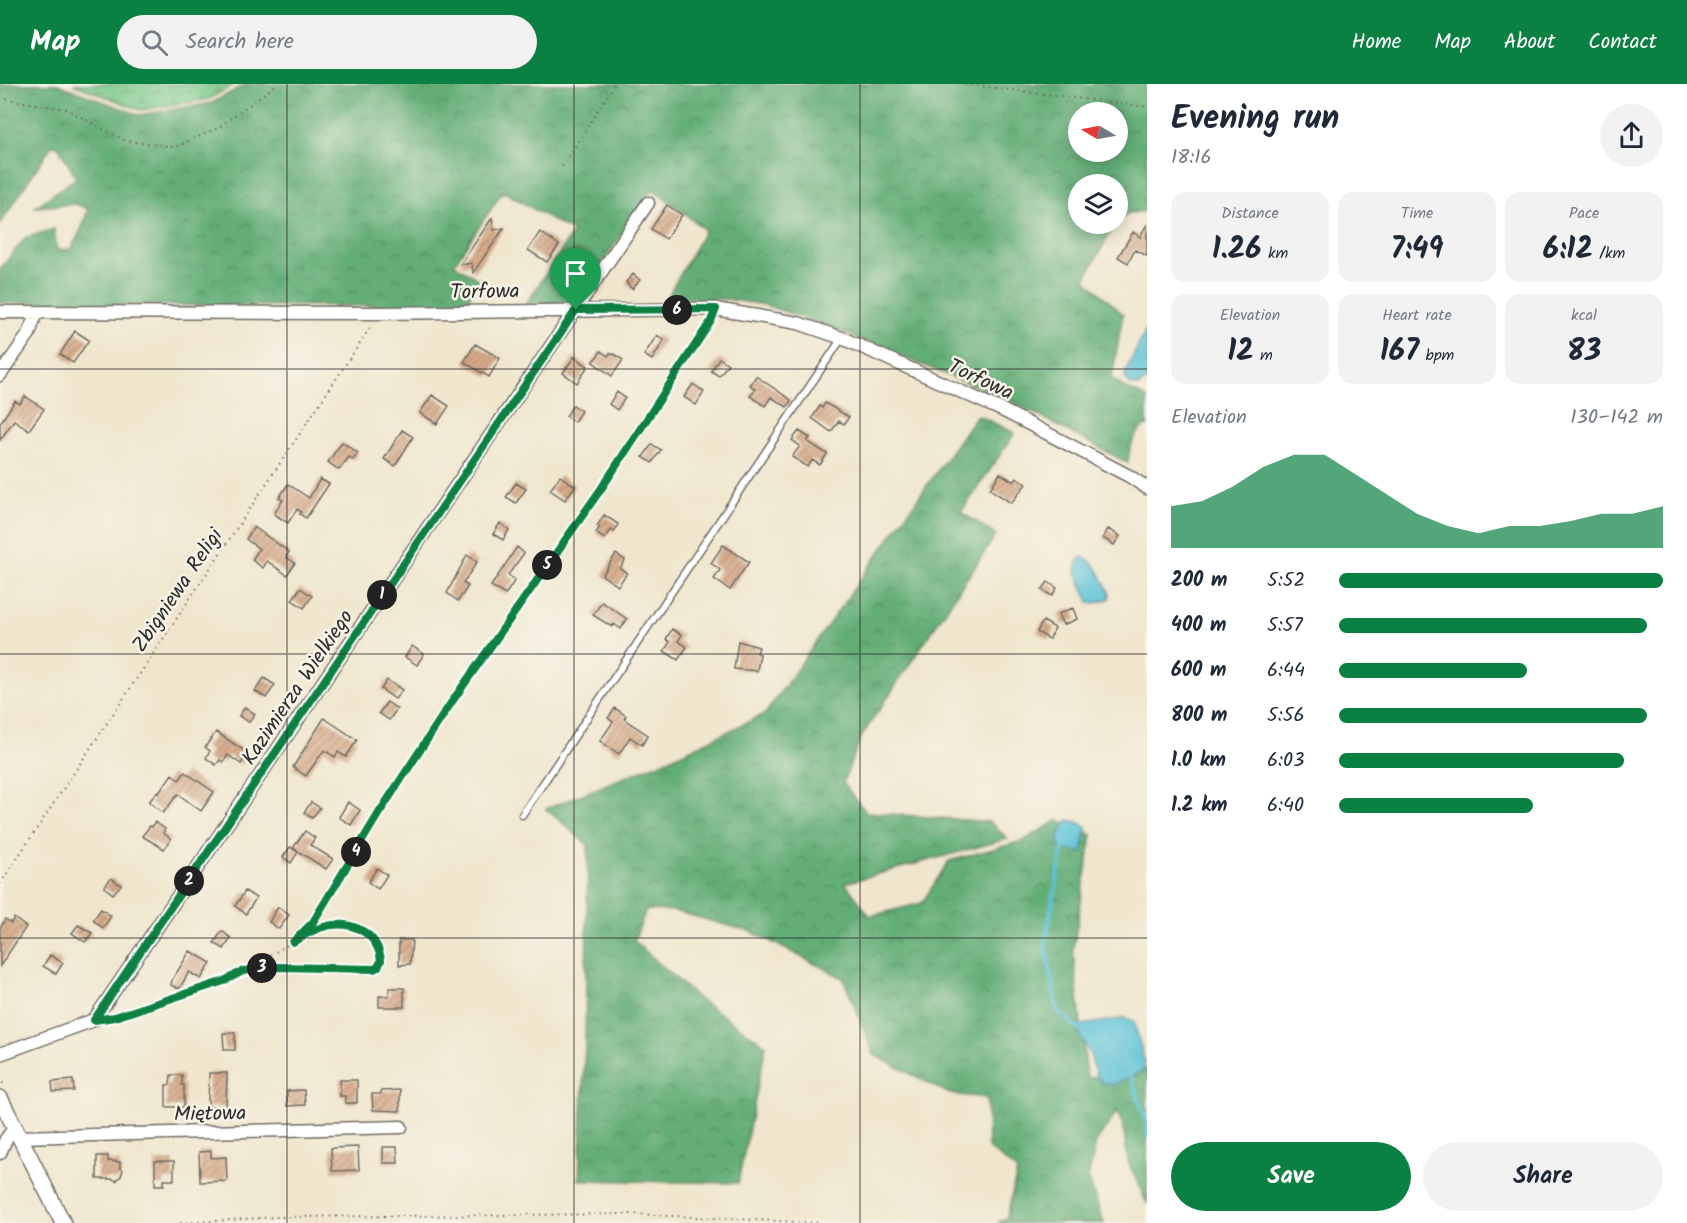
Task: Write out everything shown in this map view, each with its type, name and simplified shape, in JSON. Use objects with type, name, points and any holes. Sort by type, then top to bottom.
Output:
[{"type":"street","name":"Kazimierza Wielkiego","points":[[94,1020],[648,203]]},
{"type":"street","name":"Torfowa","points":[[0,312],[380,313],[716,309],[798,323],[842,338],[1004,411],[1129,476],[1147,488]]},
{"type":"street","points":[[0,375],[29,333],[36,313]]},
{"type":"street","points":[[0,1054],[94,1020]]},
{"type":"street","points":[[0,1098],[63,1223]]},
{"type":"street","name":"Miętowa","points":[[18,1132],[401,1127]]},
{"type":"street","points":[[0,1153],[6,1139],[18,1132]]},
{"type":"lane","points":[[522,815],[842,338]]},
{"type":"path","points":[[0,98],[66,109],[126,141],[175,147],[218,128],[278,84]]},
{"type":"path","points":[[561,167],[615,84]]},
{"type":"path","points":[[965,84],[1147,107]]},
{"type":"path","points":[[293,942],[313,922],[379,813],[451,703],[601,489],[711,321],[716,309]]},
{"type":"path","name":"Zbigniewa Religi","points":[[0,884],[380,313]]},
{"type":"path","points":[[94,1020],[115,1017],[224,981],[314,930],[326,926],[349,925],[359,928],[376,944],[381,961],[374,969],[278,967],[243,971]]},
{"type":"path","points":[[180,1223],[276,1217],[631,1214],[820,1223]]},
{"type":"green space","points":[[0,84],[57,84],[139,115],[212,103],[246,84],[1147,84],[1147,211],[1128,214],[1128,174],[1068,174],[1068,234],[1110,234],[1085,279],[1123,314],[1112,378],[1125,388],[1147,398],[1147,427],[1144,426],[1134,439],[1128,463],[1009,400],[827,326],[765,305],[727,299],[667,298],[705,230],[653,189],[576,301],[526,304],[573,232],[503,191],[454,264],[479,280],[464,306],[0,303],[0,269],[25,238],[54,229],[57,250],[71,249],[83,225],[88,209],[76,204],[35,207],[76,178],[58,146],[52,145],[0,224]]},
{"type":"green space","points":[[73,84],[235,84],[209,99],[141,110]]},
{"type":"green space","points":[[977,415],[1015,433],[961,512],[996,535],[861,737],[843,783],[866,812],[990,822],[1008,839],[845,883],[870,916],[922,903],[949,861],[1023,841],[1058,820],[1092,835],[1073,949],[1087,1078],[1147,1069],[1147,1204],[1128,1161],[1123,1126],[1117,1111],[1096,1143],[1088,1178],[1104,1223],[998,1223],[1007,1217],[1017,1171],[988,1148],[987,1098],[950,1094],[874,1055],[843,978],[752,932],[674,911],[646,910],[634,941],[700,1000],[766,1045],[738,1183],[579,1180],[585,1042],[588,845],[546,809],[674,757],[765,714]]},
{"type":"water","points":[[1147,328],[1147,380],[1138,386],[1130,385],[1125,377],[1126,370]]},
{"type":"water","points":[[1081,557],[1091,562],[1099,572],[1110,594],[1109,599],[1093,604],[1089,602],[1076,573],[1078,560]]},
{"type":"water","points":[[1068,820],[1087,827],[1082,853],[1059,848],[1059,835]]},
{"type":"water","points":[[1125,1018],[1134,1021],[1145,1063],[1143,1071],[1113,1085],[1102,1083],[1096,1075],[1090,1054],[1075,1026]]},
{"type":"building","points":[[667,205],[682,215],[666,239],[651,229]]},
{"type":"building","points":[[492,218],[494,230],[504,228],[473,273],[472,263],[460,265]]},
{"type":"building","points":[[1147,224],[1147,256],[1135,250],[1128,263],[1118,257],[1133,232],[1140,237]]},
{"type":"building","points":[[540,232],[559,245],[547,262],[528,250]]},
{"type":"building","points":[[633,274],[640,280],[632,289],[626,282]]},
{"type":"building","points":[[75,331],[89,340],[73,363],[60,354]]},
{"type":"building","points":[[657,335],[664,340],[652,360],[644,355]]},
{"type":"building","points":[[475,344],[500,358],[489,377],[464,362]]},
{"type":"building","points":[[601,351],[608,356],[610,353],[614,354],[623,360],[612,376],[593,362]]},
{"type":"building","points":[[574,357],[588,366],[577,383],[563,373]]},
{"type":"building","points":[[719,358],[728,364],[719,376],[711,371]]},
{"type":"building","points":[[756,376],[791,400],[787,407],[771,397],[765,406],[750,396],[755,389],[750,385]]},
{"type":"building","points":[[693,384],[704,392],[696,405],[684,397]]},
{"type":"building","points":[[617,392],[625,398],[617,410],[609,404]]},
{"type":"building","points":[[432,395],[449,406],[437,424],[420,413]]},
{"type":"building","points":[[25,396],[44,409],[29,430],[14,420],[0,440],[0,423],[15,401],[20,404]]},
{"type":"building","points":[[825,403],[849,417],[844,424],[839,421],[831,432],[812,418],[820,406],[822,408]]},
{"type":"building","points":[[573,405],[581,411],[574,422],[566,416]]},
{"type":"building","points":[[402,430],[413,437],[395,466],[384,459]]},
{"type":"building","points":[[799,431],[810,438],[807,441],[827,454],[820,465],[812,460],[808,467],[792,457],[800,446],[792,440]]},
{"type":"building","points":[[342,442],[358,453],[353,460],[349,457],[339,470],[328,462]]},
{"type":"building","points":[[652,444],[661,450],[652,463],[643,457]]},
{"type":"building","points":[[1000,473],[1014,482],[1017,478],[1026,484],[1011,503],[990,489]]},
{"type":"building","points":[[560,476],[575,486],[565,500],[550,490]]},
{"type":"building","points":[[320,479],[329,484],[306,518],[297,509],[288,523],[274,514],[283,500],[279,498],[288,484],[309,498]]},
{"type":"building","points":[[516,483],[526,489],[516,503],[506,497]]},
{"type":"building","points":[[604,515],[618,524],[614,532],[611,530],[605,539],[596,533],[600,527],[597,526]]},
{"type":"building","points":[[500,523],[509,530],[503,540],[493,534]]},
{"type":"building","points":[[254,527],[289,552],[286,557],[295,563],[287,575],[267,561],[263,568],[252,560],[259,549],[246,539]]},
{"type":"building","points":[[1108,529],[1120,536],[1114,545],[1103,538]]},
{"type":"building","points":[[723,545],[749,562],[730,590],[714,579],[720,570],[711,563]]},
{"type":"building","points":[[517,547],[524,553],[508,575],[515,580],[505,595],[491,586]]},
{"type":"building","points":[[616,554],[625,560],[620,568],[627,573],[618,586],[602,575]]},
{"type":"building","points":[[467,555],[477,562],[463,583],[468,586],[458,601],[447,593]]},
{"type":"building","points":[[1048,582],[1057,588],[1052,596],[1042,590]]},
{"type":"building","points":[[300,588],[312,596],[304,608],[292,600]]},
{"type":"building","points":[[602,602],[627,619],[621,629],[614,624],[612,627],[593,615]]},
{"type":"building","points":[[1073,608],[1077,619],[1063,625],[1058,614]]},
{"type":"building","points":[[1043,621],[1055,628],[1049,639],[1037,632]]},
{"type":"building","points":[[672,629],[682,635],[678,641],[687,647],[678,660],[664,651],[670,642],[666,639]]},
{"type":"building","points":[[738,641],[759,647],[757,671],[734,669]]},
{"type":"building","points":[[412,646],[424,654],[417,665],[405,657]]},
{"type":"building","points":[[264,678],[275,685],[266,698],[255,691]]},
{"type":"building","points":[[387,680],[402,690],[395,699],[381,689]]},
{"type":"building","points":[[387,702],[397,709],[389,720],[379,713]]},
{"type":"building","points":[[245,707],[255,714],[249,722],[239,716]]},
{"type":"building","points":[[615,708],[626,716],[624,719],[648,735],[642,745],[630,737],[619,754],[600,741],[613,722],[608,718]]},
{"type":"building","points":[[324,718],[357,740],[346,757],[338,752],[335,757],[324,750],[306,776],[293,767]]},
{"type":"building","points":[[216,732],[248,753],[241,764],[228,755],[223,762],[220,760],[216,765],[206,758],[210,751],[205,747]]},
{"type":"building","points":[[185,772],[214,792],[201,811],[178,794],[163,813],[149,802],[157,792],[159,793],[172,774],[179,780]]},
{"type":"building","points":[[311,802],[320,808],[312,818],[304,813]]},
{"type":"building","points":[[348,802],[360,810],[351,825],[339,817]]},
{"type":"building","points":[[155,822],[165,829],[163,833],[171,839],[164,849],[142,836]]},
{"type":"building","points":[[305,831],[315,838],[310,845],[333,859],[326,869],[293,848]]},
{"type":"building","points":[[290,847],[298,852],[291,863],[283,857]]},
{"type":"building","points":[[377,868],[387,875],[378,889],[368,882]]},
{"type":"building","points":[[111,878],[121,885],[113,894],[104,887]]},
{"type":"building","points":[[245,891],[256,898],[246,914],[235,906]]},
{"type":"building","points":[[278,907],[289,915],[279,929],[269,922]]},
{"type":"building","points":[[101,909],[111,916],[103,928],[93,920]]},
{"type":"building","points":[[14,918],[26,927],[0,966],[0,928],[5,919],[11,923]]},
{"type":"building","points":[[78,925],[92,933],[85,942],[72,933]]},
{"type":"building","points":[[222,931],[231,938],[224,949],[214,943]]},
{"type":"building","points":[[399,940],[412,940],[410,964],[399,965]]},
{"type":"building","points":[[190,951],[211,963],[201,979],[189,972],[179,989],[171,985],[172,980]]},
{"type":"building","points":[[50,955],[63,963],[56,974],[43,966]]},
{"type":"building","points":[[389,988],[404,988],[404,1007],[379,1007],[379,996],[389,996]]},
{"type":"building","points":[[223,1033],[235,1033],[235,1050],[224,1050]]},
{"type":"building","points":[[209,1073],[227,1073],[226,1107],[208,1107]]},
{"type":"building","points":[[171,1075],[182,1075],[184,1107],[166,1107],[166,1085],[170,1085]]},
{"type":"building","points":[[73,1080],[74,1091],[53,1092],[52,1082]]},
{"type":"building","points":[[340,1080],[357,1080],[357,1103],[345,1103],[345,1096],[340,1096]]},
{"type":"building","points":[[304,1090],[305,1105],[287,1106],[287,1091]]},
{"type":"building","points":[[400,1090],[400,1111],[373,1110],[372,1094]]},
{"type":"building","points":[[358,1147],[359,1170],[332,1171],[331,1148]]},
{"type":"building","points":[[383,1147],[397,1147],[398,1163],[383,1163]]},
{"type":"building","points":[[211,1151],[211,1158],[226,1157],[227,1181],[200,1182],[199,1152]]},
{"type":"building","points":[[97,1156],[108,1156],[108,1161],[120,1162],[120,1168],[123,1170],[116,1181],[97,1179]]},
{"type":"building","points":[[155,1161],[174,1161],[174,1180],[164,1180],[164,1185],[155,1185]]},
{"type":"waterway","points":[[1063,849],[1045,942],[1057,1010],[1078,1029]]},
{"type":"waterway","points":[[1127,1074],[1131,1077],[1147,1124],[1147,1136]]},
{"type":"route","points":[[716,309],[711,321],[601,489],[451,703],[379,813],[313,922],[293,942],[326,926],[349,925],[369,935],[376,944],[381,961],[378,967],[374,969],[278,967],[243,971],[224,981],[115,1017],[94,1020],[335,665],[576,310],[716,309]]}]
